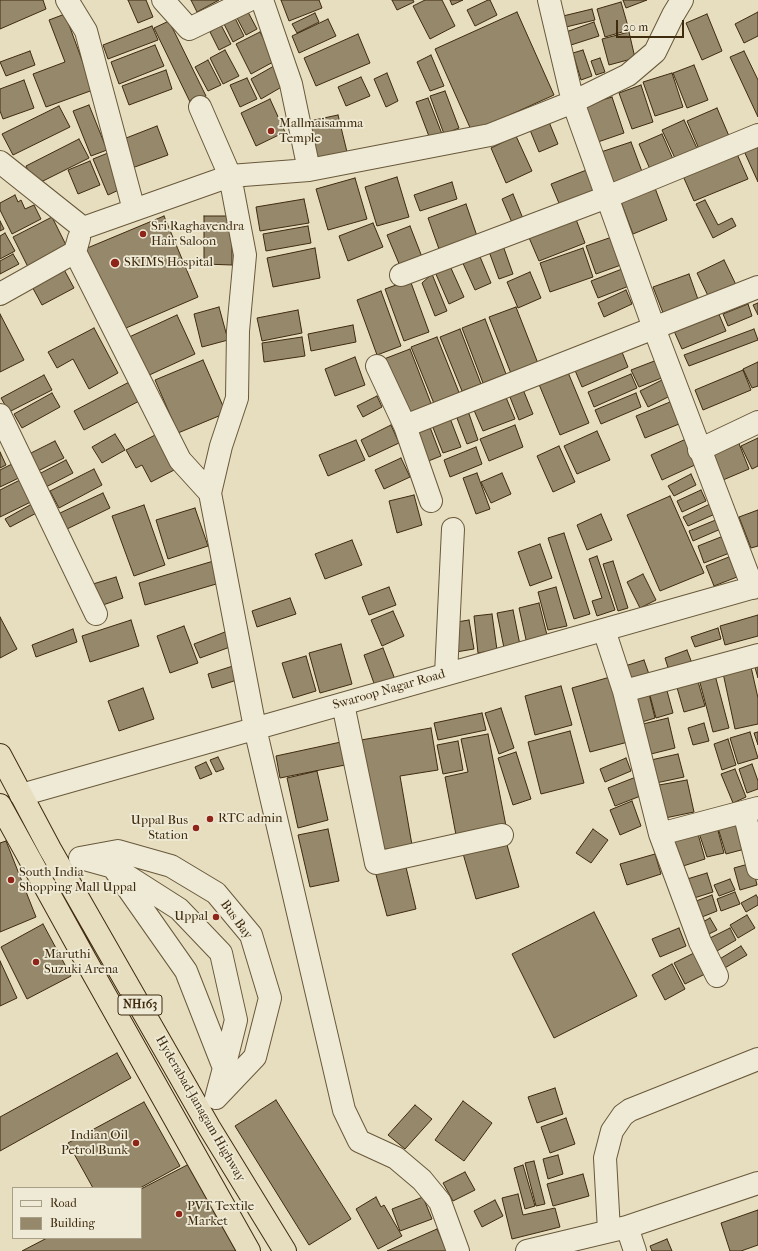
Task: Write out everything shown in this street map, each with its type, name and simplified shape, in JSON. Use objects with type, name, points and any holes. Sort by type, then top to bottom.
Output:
[{"type":"highway","name":"Hyderabad-Janagam Highway","points":[[0,755],[50,849],[209,1127],[285,1251]]},
{"type":"highway","name":"Hyderabad-Janagam Highway","points":[[0,805],[100,987],[249,1251]]},
{"type":"street","points":[[67,0],[86,31],[134,210]]},
{"type":"street","points":[[163,0],[188,29],[249,0]]},
{"type":"street","points":[[262,0],[291,84],[308,170]]},
{"type":"street","points":[[549,0],[573,102],[699,450],[756,587]]},
{"type":"street","points":[[83,228],[230,176],[308,170],[490,135],[573,102],[628,75],[655,52],[682,0]]},
{"type":"street","points":[[200,107],[230,176],[245,255],[238,331],[237,398],[221,446],[210,493],[255,728],[344,1110],[359,1142],[396,1158],[422,1180],[440,1202],[458,1251]]},
{"type":"street","points":[[401,275],[607,197],[758,134]]},
{"type":"street","points":[[0,162],[83,228]]},
{"type":"street","points":[[0,294],[75,252],[83,228]]},
{"type":"street","points":[[75,252],[180,460],[210,493]]},
{"type":"street","points":[[405,426],[758,287]]},
{"type":"street","points":[[376,366],[405,426],[431,501]]},
{"type":"street","points":[[0,415],[96,614]]},
{"type":"street","points":[[699,450],[758,422]]},
{"type":"street","points":[[446,674],[453,530]]},
{"type":"street","name":"Swaroop Nagar Road","points":[[21,795],[756,587]]},
{"type":"street","points":[[604,630],[624,691],[660,834],[700,942],[717,976]]},
{"type":"street","points":[[624,691],[758,655]]},
{"type":"street","points":[[343,704],[376,863],[502,835]]},
{"type":"street","points":[[660,834],[751,810],[758,868]]},
{"type":"street","name":"Bus Bay","points":[[50,849],[113,867],[179,909],[221,953],[236,1020],[209,1127]]},
{"type":"street","name":"Bus Bay","points":[[80,858],[118,851],[171,866],[216,893],[250,935],[270,998],[255,1057],[216,1098]]},
{"type":"street","points":[[113,867],[186,971],[224,1068]]},
{"type":"street","points":[[635,1251],[618,1229],[605,1158],[612,1131],[623,1115],[630,1110],[758,1059]]},
{"type":"street","points":[[527,1251],[574,1246],[618,1229],[758,1183]]},
{"type":"building","points":[[0,0],[43,0],[46,9],[0,29]]},
{"type":"building","points":[[128,0],[146,0],[153,17],[138,23]]},
{"type":"building","points":[[191,0],[219,0],[197,12]]},
{"type":"building","points":[[281,0],[319,0],[322,8],[289,21]]},
{"type":"building","points":[[392,0],[413,0],[414,2],[397,10]]},
{"type":"building","points":[[425,0],[442,0],[455,26],[430,39],[413,6]]},
{"type":"building","points":[[450,0],[463,0],[452,5]]},
{"type":"building","points":[[490,0],[497,15],[475,26],[467,10]]},
{"type":"building","points":[[623,0],[647,0],[626,8]]},
{"type":"building","points":[[621,2],[629,30],[605,37],[597,9]]},
{"type":"building","points":[[592,9],[595,20],[566,27],[563,16]]},
{"type":"building","points":[[248,12],[257,29],[246,35],[237,18]]},
{"type":"building","points":[[517,12],[554,95],[472,132],[435,49]]},
{"type":"building","points":[[758,12],[758,36],[744,43],[735,24]]},
{"type":"building","points":[[315,13],[319,22],[297,33],[292,24]]},
{"type":"building","points":[[65,14],[93,90],[46,107],[33,74],[65,62],[49,20]]},
{"type":"building","points":[[707,14],[722,51],[702,60],[686,23]]},
{"type":"building","points":[[235,18],[244,36],[233,42],[224,24]]},
{"type":"building","points":[[328,19],[336,36],[299,53],[292,36]]},
{"type":"building","points":[[169,21],[206,96],[191,104],[154,28]]},
{"type":"building","points":[[594,22],[599,36],[571,45],[566,32]]},
{"type":"building","points":[[221,25],[231,44],[219,50],[210,32]]},
{"type":"building","points":[[152,26],[158,40],[108,59],[103,45]]},
{"type":"building","points":[[260,32],[275,61],[251,74],[236,44]]},
{"type":"building","points":[[629,32],[635,58],[609,65],[602,39]]},
{"type":"building","points":[[358,34],[370,63],[316,86],[304,58]]},
{"type":"building","points":[[155,45],[164,66],[119,84],[111,62]]},
{"type":"building","points":[[225,50],[239,76],[223,84],[210,58]]},
{"type":"building","points":[[583,50],[592,76],[581,80],[573,53]]},
{"type":"building","points":[[30,51],[35,65],[6,76],[0,62]]},
{"type":"building","points":[[744,51],[758,80],[758,117],[730,57]]},
{"type":"building","points":[[431,55],[444,86],[430,91],[417,62]]},
{"type":"building","points":[[600,58],[605,72],[596,75],[591,61]]},
{"type":"building","points":[[208,60],[221,85],[208,91],[195,67]]},
{"type":"building","points":[[694,65],[708,100],[687,108],[673,73]]},
{"type":"building","points":[[274,66],[285,85],[261,99],[251,79]]},
{"type":"building","points":[[166,70],[172,89],[129,105],[122,86]]},
{"type":"building","points":[[387,73],[398,101],[386,107],[374,79]]},
{"type":"building","points":[[672,73],[683,107],[655,116],[643,82]]},
{"type":"building","points":[[361,77],[370,96],[346,106],[338,87]]},
{"type":"building","points":[[247,78],[257,99],[240,107],[230,85]]},
{"type":"building","points":[[24,80],[34,108],[3,119],[0,111],[0,89]]},
{"type":"building","points":[[641,85],[653,122],[632,129],[619,93]]},
{"type":"building","points":[[445,91],[459,128],[444,134],[430,96]]},
{"type":"building","points":[[612,97],[624,133],[595,143],[583,106]]},
{"type":"building","points":[[428,98],[442,134],[430,139],[416,102]]},
{"type":"building","points":[[270,99],[285,132],[256,146],[241,113]]},
{"type":"building","points":[[89,105],[107,150],[91,156],[73,111]]},
{"type":"building","points":[[59,106],[70,127],[13,155],[2,134]]},
{"type":"building","points":[[717,108],[732,143],[702,156],[687,121]]},
{"type":"building","points":[[338,115],[347,152],[313,159],[305,122]]},
{"type":"building","points":[[684,120],[701,157],[679,167],[662,130]]},
{"type":"building","points":[[549,122],[558,144],[539,152],[530,130]]},
{"type":"building","points":[[157,126],[168,155],[132,168],[121,140]]},
{"type":"building","points":[[662,134],[676,166],[653,176],[639,144]]},
{"type":"building","points":[[516,136],[532,171],[506,183],[491,148]]},
{"type":"building","points":[[79,139],[89,158],[35,185],[26,166]]},
{"type":"building","points":[[631,142],[644,177],[613,188],[601,152]]},
{"type":"building","points":[[758,145],[758,182],[744,151]]},
{"type":"building","points":[[108,153],[123,188],[108,195],[93,159]]},
{"type":"building","points":[[737,154],[748,179],[694,201],[683,176]]},
{"type":"building","points":[[90,161],[100,185],[78,194],[68,170]]},
{"type":"building","points":[[589,169],[598,193],[561,208],[551,184]]},
{"type":"building","points":[[397,177],[409,217],[377,226],[365,187]]},
{"type":"building","points":[[355,178],[367,219],[328,230],[316,189]]},
{"type":"building","points":[[452,182],[457,199],[420,211],[414,195]]},
{"type":"building","points":[[655,188],[667,220],[633,234],[621,202]]},
{"type":"building","points":[[513,194],[524,221],[513,225],[502,199]]},
{"type":"building","points":[[15,195],[18,202],[21,200],[25,209],[34,205],[41,219],[12,234],[0,210],[0,203]]},
{"type":"building","points":[[304,199],[309,223],[260,231],[256,207]]},
{"type":"building","points":[[705,200],[718,225],[732,218],[736,226],[713,238],[696,204]]},
{"type":"building","points":[[466,204],[477,236],[439,249],[428,218]]},
{"type":"building","points":[[574,214],[585,243],[539,261],[527,233]]},
{"type":"building","points":[[164,216],[198,297],[119,331],[85,249]]},
{"type":"building","points":[[204,216],[232,216],[232,265],[204,264]]},
{"type":"building","points":[[52,217],[67,247],[28,267],[13,237]]},
{"type":"building","points":[[0,221],[4,229],[0,231]]},
{"type":"building","points":[[373,223],[383,247],[348,261],[339,236]]},
{"type":"building","points":[[308,226],[311,243],[266,251],[263,234]]},
{"type":"building","points":[[410,226],[422,257],[400,266],[387,235]]},
{"type":"building","points":[[5,233],[15,251],[0,259],[0,236]]},
{"type":"building","points":[[612,237],[621,265],[596,274],[586,246]]},
{"type":"building","points":[[501,240],[513,274],[499,279],[487,246]]},
{"type":"building","points":[[315,248],[320,278],[273,287],[267,258]]},
{"type":"building","points":[[583,248],[593,277],[550,292],[540,263]]},
{"type":"building","points":[[478,252],[491,283],[475,290],[461,259]]},
{"type":"building","points":[[13,254],[19,264],[0,274],[0,261]]},
{"type":"building","points":[[724,260],[739,291],[712,304],[697,273]]},
{"type":"building","points":[[61,264],[74,288],[42,305],[29,281]]},
{"type":"building","points":[[450,266],[464,297],[449,304],[435,272]]},
{"type":"building","points":[[622,269],[629,286],[598,298],[591,281]]},
{"type":"building","points":[[530,272],[541,298],[518,308],[507,282]]},
{"type":"building","points":[[432,274],[447,311],[435,316],[422,283]]},
{"type":"building","points":[[689,274],[700,305],[665,318],[653,287]]},
{"type":"building","points":[[410,280],[429,332],[404,341],[385,289]]},
{"type":"building","points":[[626,290],[632,304],[604,317],[598,303]]},
{"type":"building","points":[[381,291],[401,346],[377,355],[357,300]]},
{"type":"building","points":[[758,303],[758,315],[753,305]]},
{"type":"building","points":[[748,304],[752,316],[728,326],[723,314]]},
{"type":"building","points":[[219,307],[228,340],[202,347],[194,314]]},
{"type":"building","points":[[516,307],[539,366],[512,376],[489,317]]},
{"type":"building","points":[[298,310],[302,333],[262,341],[257,318]]},
{"type":"building","points":[[718,312],[726,331],[682,349],[674,331]]},
{"type":"building","points":[[0,314],[24,360],[0,372]]},
{"type":"building","points":[[177,315],[195,354],[145,377],[127,338]]},
{"type":"building","points":[[485,319],[506,374],[483,383],[462,328]]},
{"type":"building","points":[[353,325],[356,342],[311,351],[308,334]]},
{"type":"building","points":[[94,328],[118,373],[89,389],[73,359],[57,368],[48,352]]},
{"type":"building","points":[[460,329],[481,384],[462,391],[440,337]]},
{"type":"building","points":[[754,329],[758,340],[689,366],[684,355]]},
{"type":"building","points":[[302,337],[305,356],[264,362],[262,343]]},
{"type":"building","points":[[437,337],[460,395],[435,406],[411,347]]},
{"type":"building","points":[[620,347],[628,367],[582,387],[574,368]]},
{"type":"building","points":[[410,349],[432,406],[406,416],[384,359]]},
{"type":"building","points":[[355,357],[365,385],[335,396],[325,369]]},
{"type":"building","points":[[203,360],[226,413],[178,433],[155,380]]},
{"type":"building","points":[[657,360],[664,377],[639,387],[631,370]]},
{"type":"building","points":[[758,362],[758,386],[752,388],[743,369]]},
{"type":"building","points":[[567,370],[589,423],[560,435],[538,382]]},
{"type":"building","points":[[743,370],[751,390],[703,410],[695,390]]},
{"type":"building","points":[[631,374],[637,388],[594,407],[588,392]]},
{"type":"building","points":[[44,375],[52,390],[9,412],[1,398]]},
{"type":"building","points":[[133,380],[143,399],[84,430],[74,411]]},
{"type":"building","points":[[662,380],[670,396],[648,407],[640,391]]},
{"type":"building","points":[[522,387],[533,414],[519,420],[508,392]]},
{"type":"building","points":[[52,393],[60,407],[22,428],[14,414]]},
{"type":"building","points":[[636,393],[641,407],[601,424],[595,410]]},
{"type":"building","points":[[505,395],[515,419],[483,431],[473,408]]},
{"type":"building","points":[[377,396],[382,407],[363,417],[357,406]]},
{"type":"building","points":[[670,402],[679,424],[645,438],[636,416]]},
{"type":"building","points":[[467,408],[478,440],[467,444],[455,413]]},
{"type":"building","points":[[448,413],[461,447],[443,453],[430,420]]},
{"type":"building","points":[[428,422],[441,456],[426,462],[412,428]]},
{"type":"building","points":[[391,425],[399,443],[369,457],[361,440]]},
{"type":"building","points":[[515,425],[523,447],[489,461],[480,439]]},
{"type":"building","points":[[597,431],[610,460],[577,474],[564,446]]},
{"type":"building","points":[[159,433],[178,468],[151,482],[142,465],[136,468],[126,450]]},
{"type":"building","points":[[115,434],[125,450],[102,463],[92,447]]},
{"type":"building","points":[[758,438],[758,466],[752,469],[741,446]]},
{"type":"building","points":[[686,439],[697,464],[662,480],[651,455]]},
{"type":"building","points":[[356,440],[365,460],[328,476],[319,455]]},
{"type":"building","points":[[55,441],[64,458],[34,473],[25,456]]},
{"type":"building","points":[[738,441],[749,469],[723,480],[711,452]]},
{"type":"building","points":[[559,446],[575,482],[553,492],[537,456]]},
{"type":"building","points":[[476,447],[482,464],[450,477],[444,460]]},
{"type":"building","points":[[0,452],[6,465],[0,468]]},
{"type":"building","points":[[401,458],[410,477],[384,489],[375,470]]},
{"type":"building","points":[[66,460],[73,473],[44,488],[37,475]]},
{"type":"building","points":[[18,461],[25,475],[0,487],[0,470]]},
{"type":"building","points":[[94,469],[102,485],[59,508],[50,491]]},
{"type":"building","points":[[477,473],[490,509],[476,514],[463,478]]},
{"type":"building","points":[[502,473],[511,494],[491,503],[481,482]]},
{"type":"building","points":[[691,474],[696,485],[674,496],[668,486]]},
{"type":"building","points":[[28,476],[39,498],[0,517],[0,490]]},
{"type":"building","points":[[701,490],[706,501],[682,512],[677,501]]},
{"type":"building","points":[[103,493],[110,508],[67,529],[60,513]]},
{"type":"building","points":[[414,495],[422,525],[397,533],[389,501]]},
{"type":"building","points":[[670,496],[704,573],[660,591],[627,515]]},
{"type":"building","points":[[39,500],[44,509],[10,527],[5,519]]},
{"type":"building","points":[[710,504],[715,514],[688,526],[683,517]]},
{"type":"building","points":[[144,505],[165,565],[134,576],[112,516]]},
{"type":"building","points":[[195,508],[208,546],[168,559],[156,520]]},
{"type":"building","points":[[758,510],[758,546],[751,548],[739,517]]},
{"type":"building","points":[[601,514],[612,540],[587,550],[577,525]]},
{"type":"building","points":[[718,519],[723,528],[693,541],[689,531]]},
{"type":"building","points":[[564,533],[590,614],[574,619],[548,538]]},
{"type":"building","points":[[726,535],[732,552],[704,563],[698,546]]},
{"type":"building","points":[[352,540],[362,565],[325,579],[315,554]]},
{"type":"building","points":[[540,544],[552,578],[530,586],[518,552]]},
{"type":"building","points":[[597,556],[615,610],[597,616],[592,601],[602,598],[589,559]]},
{"type":"building","points":[[729,557],[737,577],[714,586],[706,566]]},
{"type":"building","points":[[217,560],[223,582],[145,605],[139,583]]},
{"type":"building","points":[[613,561],[628,608],[618,611],[603,564]]},
{"type":"building","points":[[643,574],[656,600],[640,608],[627,582]]},
{"type":"building","points":[[116,577],[123,598],[100,606],[93,584]]},
{"type":"building","points":[[389,587],[396,605],[369,615],[362,597]]},
{"type":"building","points":[[556,587],[567,626],[548,630],[538,592]]},
{"type":"building","points":[[290,598],[296,614],[257,627],[252,611]]},
{"type":"building","points":[[539,603],[548,639],[527,644],[519,608]]},
{"type":"building","points":[[513,610],[520,645],[504,648],[497,613]]},
{"type":"building","points":[[393,611],[404,636],[382,646],[371,620]]},
{"type":"building","points":[[492,614],[497,650],[478,653],[474,616]]},
{"type":"building","points":[[758,615],[758,636],[725,645],[720,626]]},
{"type":"building","points":[[0,617],[17,649],[0,658]]},
{"type":"building","points":[[131,620],[139,646],[90,662],[82,636]]},
{"type":"building","points":[[469,620],[474,649],[456,652],[451,623]]},
{"type":"building","points":[[184,626],[198,663],[170,673],[157,636]]},
{"type":"building","points":[[718,628],[721,639],[695,647],[691,637]]},
{"type":"building","points":[[73,629],[77,642],[36,657],[32,645]]},
{"type":"building","points":[[225,632],[230,647],[200,658],[194,644]]},
{"type":"building","points":[[341,644],[352,684],[320,693],[309,653]]},
{"type":"building","points":[[383,648],[396,682],[376,689],[364,655]]},
{"type":"building","points":[[687,650],[693,666],[670,674],[665,658]]},
{"type":"building","points":[[306,656],[316,691],[293,698],[282,663]]},
{"type":"building","points":[[644,660],[650,677],[631,683],[625,666]]},
{"type":"building","points":[[758,663],[758,678],[754,664]]},
{"type":"building","points":[[236,665],[240,679],[212,688],[208,674]]},
{"type":"building","points":[[751,667],[758,698],[758,724],[735,729],[723,673]]},
{"type":"building","points":[[715,675],[729,728],[713,732],[699,679]]},
{"type":"building","points":[[610,677],[628,742],[590,752],[572,688]]},
{"type":"building","points":[[697,678],[705,706],[684,712],[676,684]]},
{"type":"building","points":[[561,686],[572,725],[535,735],[525,696]]},
{"type":"building","points":[[666,687],[673,713],[656,718],[649,692]]},
{"type":"building","points":[[143,688],[154,719],[119,731],[108,701]]},
{"type":"building","points":[[648,690],[655,718],[642,722],[635,694]]},
{"type":"building","points":[[501,708],[514,748],[499,754],[485,713]]},
{"type":"building","points":[[482,713],[486,730],[438,740],[434,723]]},
{"type":"building","points":[[668,718],[675,748],[651,754],[643,724]]},
{"type":"building","points":[[704,723],[709,741],[693,745],[688,728]]},
{"type":"building","points":[[431,728],[438,770],[400,776],[412,845],[381,850],[361,740]]},
{"type":"building","points":[[570,731],[584,783],[541,794],[528,742]]},
{"type":"building","points":[[750,732],[758,758],[738,764],[730,738]]},
{"type":"building","points":[[758,732],[758,745],[754,733]]},
{"type":"building","points":[[488,734],[506,826],[456,835],[445,777],[468,772],[461,739]]},
{"type":"building","points":[[728,739],[736,765],[722,770],[714,744]]},
{"type":"building","points":[[458,741],[463,770],[443,774],[437,745]]},
{"type":"building","points":[[341,742],[345,765],[280,778],[276,756]]},
{"type":"building","points":[[516,752],[531,799],[513,805],[498,758]]},
{"type":"building","points":[[678,754],[684,777],[656,783],[651,760]]},
{"type":"building","points":[[218,757],[224,769],[216,772],[210,760]]},
{"type":"building","points":[[626,758],[631,771],[605,782],[600,769]]},
{"type":"building","points":[[206,762],[212,774],[200,779],[195,767]]},
{"type":"building","points":[[752,764],[758,781],[758,789],[747,793],[739,769]]},
{"type":"building","points":[[735,769],[746,797],[733,803],[721,774]]},
{"type":"building","points":[[317,771],[328,820],[298,828],[287,778]]},
{"type":"building","points":[[636,777],[643,795],[615,806],[608,788]]},
{"type":"building","points":[[687,780],[694,812],[665,818],[659,785]]},
{"type":"building","points":[[632,801],[641,826],[620,835],[610,810]]},
{"type":"building","points":[[737,822],[745,849],[726,854],[718,828]]},
{"type":"building","points":[[717,827],[724,853],[707,857],[699,833]]},
{"type":"building","points":[[328,829],[339,881],[310,887],[298,835]]},
{"type":"building","points":[[593,829],[608,840],[591,863],[576,853]]},
{"type":"building","points":[[698,834],[705,859],[680,867],[673,841]]},
{"type":"building","points":[[505,838],[519,887],[476,899],[462,850]]},
{"type":"building","name":"South India Shopping Mall Uppal","points":[[6,841],[36,917],[0,932],[0,843]]},
{"type":"building","points":[[655,854],[661,874],[627,885],[620,864]]},
{"type":"building","points":[[405,863],[416,909],[387,916],[375,871]]},
{"type":"building","points":[[752,863],[757,885],[740,890],[734,868]]},
{"type":"building","points":[[707,873],[713,892],[691,899],[684,880]]},
{"type":"building","points":[[730,879],[735,890],[719,896],[714,885]]},
{"type":"building","points":[[735,892],[740,904],[721,911],[717,899]]},
{"type":"building","points":[[712,895],[717,911],[697,919],[691,903]]},
{"type":"building","points":[[756,895],[758,898],[758,905],[746,912],[741,903]]},
{"type":"building","points":[[594,912],[637,996],[554,1038],[512,954]]},
{"type":"building","points":[[747,915],[755,928],[738,938],[730,925]]},
{"type":"building","points":[[710,918],[717,930],[705,936],[699,924]]},
{"type":"building","name":"Maruthi Suzuki Arena","points":[[43,924],[71,976],[27,999],[1,947]]},
{"type":"building","points":[[679,928],[686,946],[660,957],[652,939]]},
{"type":"building","points":[[730,928],[736,940],[717,951],[710,938]]},
{"type":"building","points":[[741,946],[747,955],[723,969],[718,960]]},
{"type":"building","points":[[694,953],[705,974],[685,984],[674,963]]},
{"type":"building","points":[[0,961],[17,998],[0,1006]]},
{"type":"building","points":[[672,964],[685,989],[665,1000],[652,975]]},
{"type":"building","points":[[117,1053],[131,1078],[0,1151],[0,1117]]},
{"type":"building","points":[[555,1088],[563,1114],[537,1123],[528,1097]]},
{"type":"building","points":[[276,1100],[351,1219],[309,1245],[235,1126]]},
{"type":"building","points":[[463,1101],[492,1123],[464,1161],[435,1140]]},
{"type":"building","points":[[144,1102],[180,1166],[142,1187],[92,1187],[68,1143]]},
{"type":"building","points":[[415,1105],[432,1119],[405,1149],[388,1135]]},
{"type":"building","points":[[566,1118],[575,1144],[550,1153],[541,1127]]},
{"type":"building","points":[[558,1155],[563,1174],[548,1179],[543,1159]]},
{"type":"building","points":[[534,1161],[545,1204],[536,1206],[525,1163]]},
{"type":"building","name":"PVT Textile Market","points":[[191,1163],[236,1251],[22,1251],[45,1239],[142,1239],[142,1188]]},
{"type":"building","points":[[523,1165],[535,1206],[525,1209],[514,1168]]},
{"type":"building","points":[[465,1172],[475,1190],[453,1201],[443,1183]]},
{"type":"building","points":[[583,1174],[589,1196],[553,1206],[547,1184]]},
{"type":"building","points":[[518,1194],[523,1215],[555,1208],[560,1227],[512,1239],[502,1198]]},
{"type":"building","points":[[376,1197],[381,1207],[384,1205],[402,1236],[378,1249],[356,1209]]},
{"type":"building","points":[[423,1197],[432,1219],[400,1231],[392,1209]]},
{"type":"building","points":[[495,1200],[503,1216],[482,1227],[474,1211]]},
{"type":"building","points":[[758,1210],[758,1245],[741,1251],[730,1251],[721,1223]]},
{"type":"building","points":[[437,1229],[447,1251],[387,1251]]},
{"type":"building","points":[[667,1239],[672,1251],[652,1251],[650,1246]]},
{"type":"place","name":"Mallmaisamma Temple","points":[[271,131]]},
{"type":"place","name":"Sri Raghavendra Hair Saloon","points":[[143,234]]},
{"type":"place","name":"SKIMS Hospital","points":[[115,263]]},
{"type":"place","name":"RTC admin","points":[[210,819]]},
{"type":"place","name":"Uppal Bus Station","points":[[196,828]]},
{"type":"place","name":"South India Shopping Mall Uppal","points":[[11,880]]},
{"type":"place","name":"Uppal","points":[[216,917]]},
{"type":"place","name":"Maruthi Suzuki Arena","points":[[36,962]]},
{"type":"place","name":"Indian Oil Petrol Bunk","points":[[136,1143]]},
{"type":"place","name":"PVT Textile Market","points":[[179,1214]]}]
